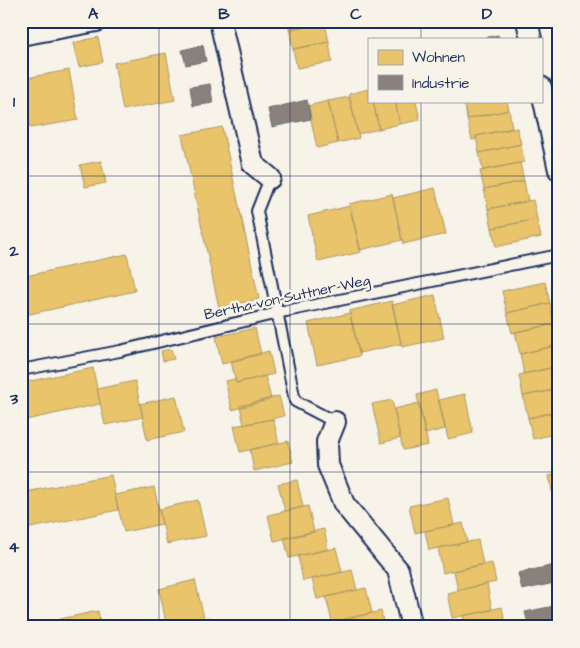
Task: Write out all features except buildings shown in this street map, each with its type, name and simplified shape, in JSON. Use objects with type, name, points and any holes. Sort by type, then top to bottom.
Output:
[{"type":"street","points":[[21,35],[97,21]]},
{"type":"street","points":[[220,21],[253,164],[270,178]]},
{"type":"street","points":[[527,21],[531,38]]},
{"type":"street","points":[[542,93],[559,170]]},
{"type":"street","points":[[335,422],[327,442],[328,465],[344,504],[398,570],[412,627]]},
{"type":"lane","points":[[270,178],[257,212],[295,401],[335,422]]},
{"type":"lane","name":"Bertha-von-Suttner-Weg","points":[[21,370],[120,351],[278,313],[559,255]]}]
